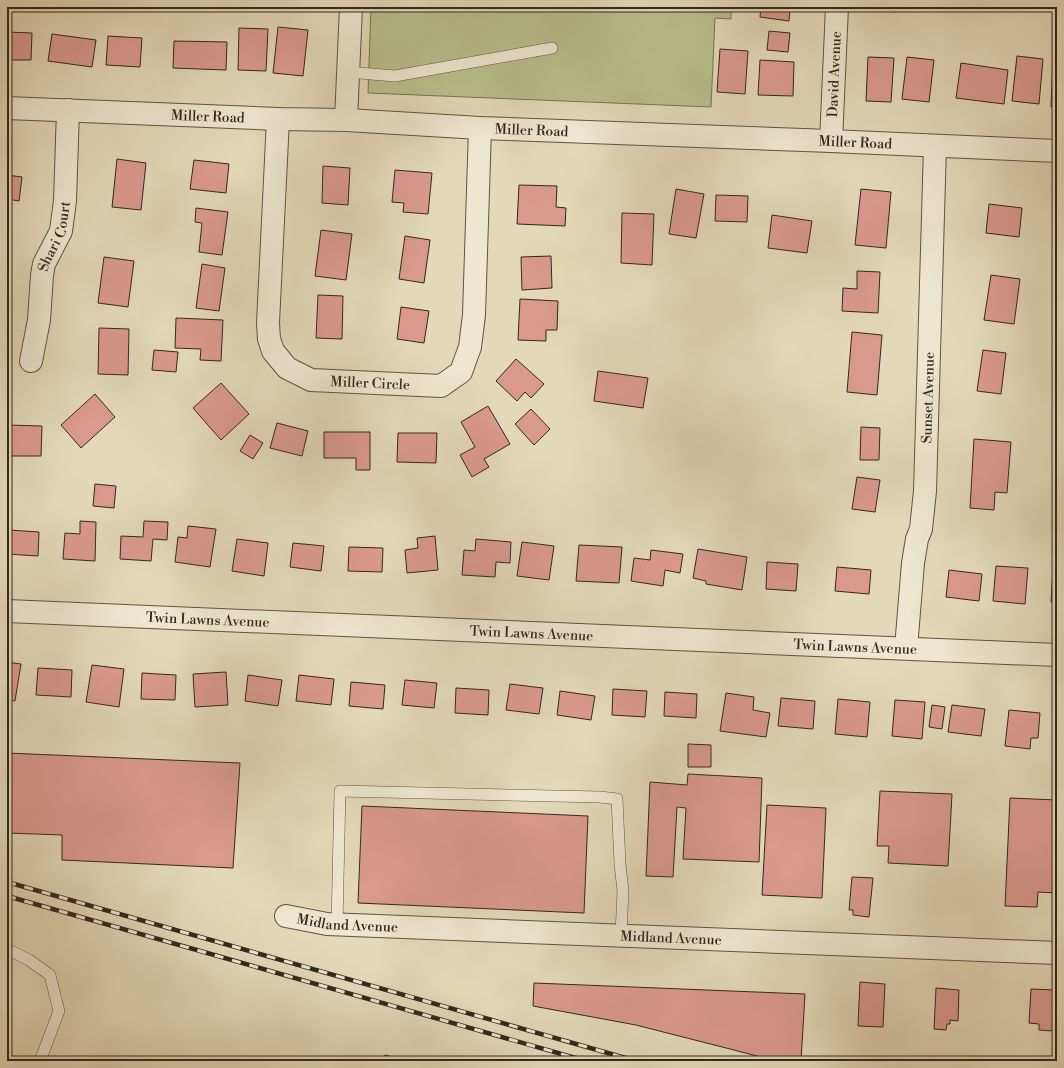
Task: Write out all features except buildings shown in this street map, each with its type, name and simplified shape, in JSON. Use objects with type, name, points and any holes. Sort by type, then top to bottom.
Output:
[{"type":"street","points":[[346,120],[351,7]]},
{"type":"street","name":"David Avenue","points":[[831,141],[836,7]]},
{"type":"street","name":"Miller Road","points":[[7,108],[346,120],[480,128],[831,141],[1057,152]]},
{"type":"street","name":"Shari Court","points":[[31,361],[39,320],[44,264],[61,231],[65,201],[68,110]]},
{"type":"street","name":"Miller Circle","points":[[278,118],[268,323],[269,339],[273,351],[287,368],[311,380],[441,386],[461,372],[470,347],[474,315],[480,128]]},
{"type":"street","name":"Sunset Avenue","points":[[906,648],[913,563],[916,539],[921,529],[925,491],[935,146]]},
{"type":"street","name":"Twin Lawns Avenue","points":[[7,611],[1057,655]]},
{"type":"street","name":"Midland Avenue","points":[[286,916],[327,924],[1057,953]]},
{"type":"lane","points":[[348,72],[395,76],[552,48]]},
{"type":"lane","points":[[337,924],[340,791],[600,797],[617,799],[620,864],[623,891],[621,935]]},
{"type":"lane","points":[[7,949],[29,960],[50,975],[59,1011],[40,1061]]},
{"type":"green space","points":[[371,7],[731,7],[731,19],[715,18],[711,107],[368,93]]},
{"type":"railway","points":[[7,882],[636,1061]]},
{"type":"railway","points":[[7,896],[586,1061]]}]
